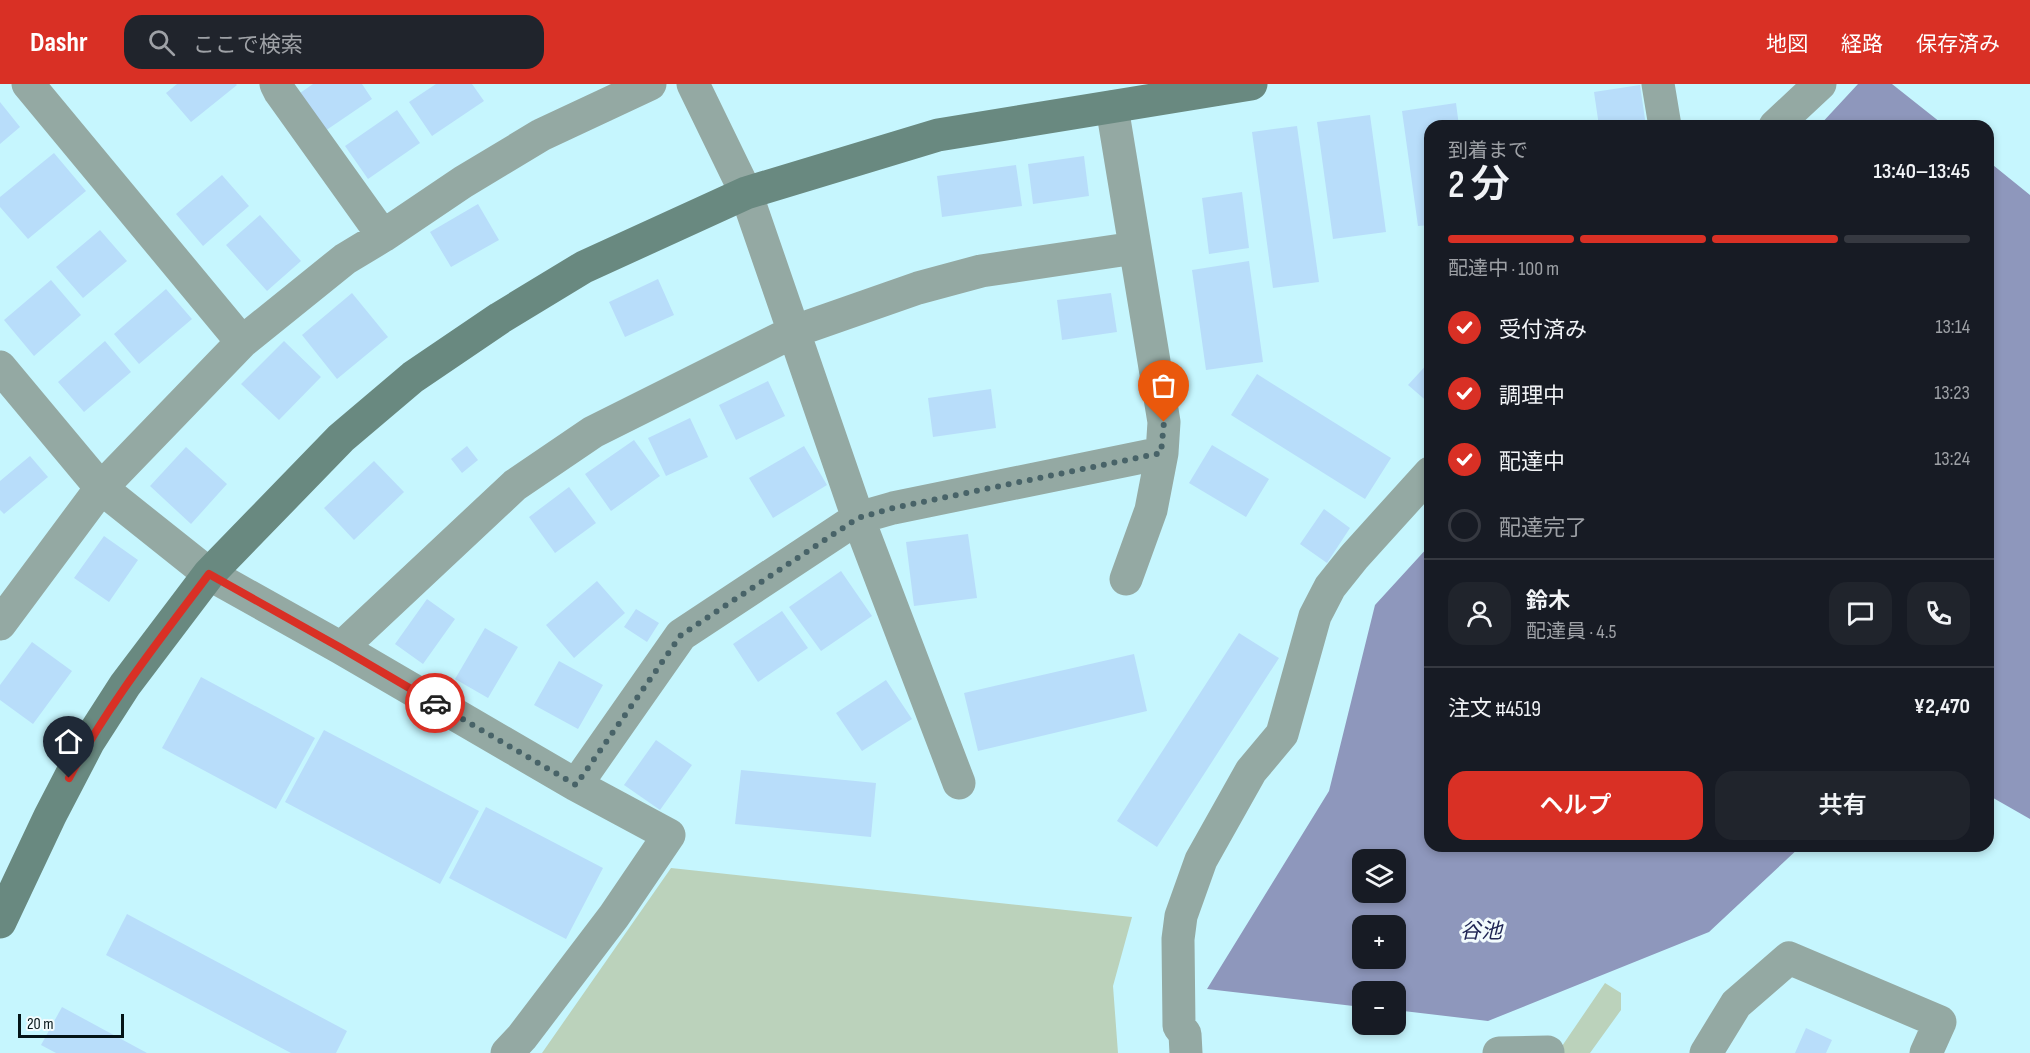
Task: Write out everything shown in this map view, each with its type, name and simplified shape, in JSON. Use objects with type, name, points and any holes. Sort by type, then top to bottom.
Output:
[{"type":"street","points":[[28,84],[242,342]]},
{"type":"street","points":[[276,84],[383,236]]},
{"type":"street","points":[[0,624],[101,488],[242,342],[345,259],[463,182],[541,135],[650,84]]},
{"type":"street","points":[[693,84],[746,193],[858,518],[959,783]]},
{"type":"street","points":[[4,903],[89,741],[125,685],[209,574],[341,438],[413,377],[500,318],[584,267],[746,193],[938,135],[1251,84]]},
{"type":"street","points":[[1658,84],[1664,120]]},
{"type":"street","points":[[1781,120],[1820,84]]},
{"type":"street","points":[[1112,106],[1164,422],[1151,510],[1126,579]]},
{"type":"street","points":[[341,648],[515,484],[593,432],[795,331],[918,288],[981,271],[1135,249]]},
{"type":"street","points":[[0,367],[101,488],[209,574],[576,785],[669,835],[614,916],[522,1037],[507,1053]]},
{"type":"street","points":[[576,785],[681,635],[858,518],[893,508],[1161,453]]},
{"type":"street","points":[[1186,1053],[1185,1034],[1179,1026],[1178,939],[1181,916],[1201,860],[1251,771],[1282,734],[1315,616],[1330,587],[1424,480]]},
{"type":"street","points":[[1706,1053],[1736,1004],[1790,958],[1940,1022],[1926,1053]]},
{"type":"street","points":[[1499,1053],[1548,1052]]},
{"type":"green space","points":[[671,868],[1132,917],[1113,986],[1118,1053],[542,1053]]},
{"type":"green space","points":[[1605,983],[1621,993],[1621,1010],[1590,1053],[1550,1053],[1560,1049]]},
{"type":"water","points":[[1858,84],[1892,84],[1937,120],[1825,120]]},
{"type":"water","points":[[1994,166],[2030,195],[2030,819],[1994,798]]},
{"type":"water","name":"谷池","points":[[1424,551],[1424,852],[1795,852],[1709,932],[1488,1021],[1406,1011],[1406,981],[1352,981],[1352,1006],[1207,989],[1329,791],[1375,605]]},
{"type":"building","points":[[177,84],[237,85],[191,122],[166,93]]},
{"type":"building","points":[[313,84],[362,84],[372,99],[325,131],[300,93]]},
{"type":"building","points":[[436,84],[472,84],[484,101],[432,136],[409,102]]},
{"type":"building","points":[[1640,85],[1645,120],[1598,120],[1594,92]]},
{"type":"building","points":[[0,102],[20,127],[0,144]]},
{"type":"building","points":[[1456,103],[1458,120],[1424,120],[1424,226],[1418,226],[1402,111]]},
{"type":"building","points":[[397,110],[420,143],[368,179],[345,146]]},
{"type":"building","points":[[1370,115],[1386,232],[1333,239],[1317,122]]},
{"type":"building","points":[[1297,126],[1319,282],[1273,288],[1252,132]]},
{"type":"building","points":[[54,153],[86,191],[28,239],[0,207],[0,197]]},
{"type":"building","points":[[1084,156],[1089,196],[1033,204],[1028,164]]},
{"type":"building","points":[[1016,165],[1022,206],[942,217],[937,176]]},
{"type":"building","points":[[222,175],[249,206],[203,246],[176,214]]},
{"type":"building","points":[[1242,192],[1249,248],[1209,254],[1202,198]]},
{"type":"building","points":[[478,204],[499,240],[451,267],[430,232]]},
{"type":"building","points":[[260,215],[301,261],[267,291],[226,245]]},
{"type":"building","points":[[100,230],[127,261],[83,298],[56,267]]},
{"type":"building","points":[[1249,261],[1263,362],[1206,370],[1192,270]]},
{"type":"building","points":[[658,279],[674,315],[625,337],[609,302]]},
{"type":"building","points":[[51,280],[81,315],[34,356],[4,320]]},
{"type":"building","points":[[166,289],[192,319],[139,364],[114,334]]},
{"type":"building","points":[[352,293],[388,337],[337,379],[302,335]]},
{"type":"building","points":[[1111,293],[1117,332],[1062,340],[1057,300]]},
{"type":"building","points":[[105,341],[131,372],[84,412],[58,382]]},
{"type":"building","points":[[284,341],[321,377],[279,420],[241,384]]},
{"type":"building","points":[[1424,368],[1424,399],[1408,385]]},
{"type":"building","points":[[1257,374],[1391,458],[1365,499],[1231,415]]},
{"type":"building","points":[[768,381],[785,416],[736,440],[719,405]]},
{"type":"building","points":[[991,389],[996,428],[933,437],[928,398]]},
{"type":"building","points":[[690,418],[708,457],[666,476],[648,438]]},
{"type":"building","points":[[634,440],[660,476],[611,511],[585,474]]},
{"type":"building","points":[[1212,445],[1269,479],[1246,517],[1189,483]]},
{"type":"building","points":[[467,446],[478,460],[462,473],[451,459]]},
{"type":"building","points":[[804,446],[827,485],[773,518],[749,478]]},
{"type":"building","points":[[186,447],[227,484],[191,524],[150,486]]},
{"type":"building","points":[[30,456],[48,477],[4,514],[0,510],[0,481]]},
{"type":"building","points":[[374,461],[404,492],[354,540],[324,508]]},
{"type":"building","points":[[569,487],[596,523],[555,553],[529,517]]},
{"type":"building","points":[[1324,509],[1350,528],[1327,563],[1300,544]]},
{"type":"building","points":[[968,534],[977,598],[914,606],[906,542]]},
{"type":"building","points":[[104,536],[138,560],[109,602],[74,578]]},
{"type":"building","points":[[841,571],[872,616],[821,651],[789,607]]},
{"type":"building","points":[[597,581],[625,613],[574,658],[546,625]]},
{"type":"building","points":[[427,599],[455,619],[423,664],[395,644]]},
{"type":"building","points":[[636,609],[659,623],[647,642],[624,627]]},
{"type":"building","points":[[782,611],[808,648],[758,682],[733,644]]},
{"type":"building","points":[[485,628],[518,647],[488,698],[455,679]]},
{"type":"building","points":[[1239,633],[1279,658],[1157,847],[1117,821]]},
{"type":"building","points":[[32,642],[72,671],[33,724],[0,700],[0,685]]},
{"type":"building","points":[[1134,654],[1147,711],[978,751],[964,693]]},
{"type":"building","points":[[559,661],[603,685],[578,729],[534,705]]},
{"type":"building","points":[[201,677],[315,738],[276,809],[162,748]]},
{"type":"building","points":[[886,680],[912,719],[862,751],[836,713]]},
{"type":"building","points":[[324,730],[479,811],[440,884],[285,802]]},
{"type":"building","points":[[656,740],[692,765],[660,810],[624,785]]},
{"type":"building","points":[[741,770],[876,783],[871,837],[735,824]]},
{"type":"building","points":[[486,807],[603,868],[566,939],[449,878]]},
{"type":"building","points":[[127,914],[347,1031],[336,1053],[291,1053],[106,955]]},
{"type":"building","points":[[62,1007],[147,1053],[56,1053],[41,1045]]},
{"type":"building","points":[[1806,1028],[1832,1040],[1826,1053],[1795,1053]]},
{"type":"way so far","points":[[435,703],[576,785],[681,635],[858,518],[893,508],[1161,453],[1164,422]]},
{"type":"route","points":[[69,778],[89,741],[125,685],[209,574],[435,703]]}]
